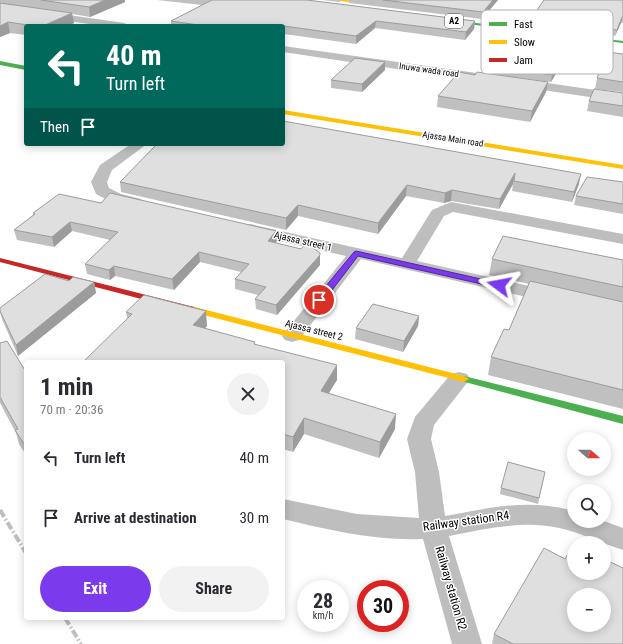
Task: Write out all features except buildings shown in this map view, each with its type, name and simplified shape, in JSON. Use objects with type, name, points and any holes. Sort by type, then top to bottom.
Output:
[{"type":"main road","points":[[324,5],[389,10],[335,0]]},
{"type":"main road","name":"A2","points":[[481,20],[436,16],[481,23]]},
{"type":"main road","points":[[613,35],[623,35]]},
{"type":"main road","points":[[613,40],[623,42]]},
{"type":"main road","points":[[0,63],[24,68]]},
{"type":"main road","name":"Ajassa Main road","points":[[285,112],[623,167]]},
{"type":"main road","name":"Ajassa street 2","points":[[0,260],[623,420]]},
{"type":"street","points":[[0,8],[110,24]]},
{"type":"street","name":"Inuwa wada road","points":[[285,49],[623,98]]},
{"type":"street","points":[[137,146],[105,168],[99,182],[102,191],[116,198],[155,207]]},
{"type":"street","points":[[406,264],[438,213],[451,207],[623,239]]},
{"type":"street","name":"Ajassa street 1","points":[[232,225],[569,301]]},
{"type":"street","points":[[292,336],[356,253]]},
{"type":"street","name":"Railway station R2","points":[[459,379],[423,423],[419,439],[427,472],[433,528],[467,644]]},
{"type":"street","name":"Railway station R4","points":[[285,509],[371,528],[433,528],[517,514],[555,515],[623,539]]},
{"type":"railway","points":[[0,510],[24,550]]},
{"type":"railway","points":[[66,620],[81,644]]},
{"type":"traffic: fast","points":[[445,20],[481,25]]},
{"type":"traffic: fast","points":[[613,41],[623,42]]},
{"type":"traffic: fast","points":[[0,63],[24,68]]},
{"type":"traffic: fast","points":[[464,379],[623,420]]},
{"type":"traffic: slow","points":[[335,0],[380,5]]},
{"type":"traffic: slow","points":[[285,112],[623,167]]},
{"type":"traffic: slow","points":[[191,309],[464,379]]},
{"type":"traffic: jam","points":[[0,260],[191,309]]},
{"type":"route","points":[[319,300],[356,253],[499,285]]}]
